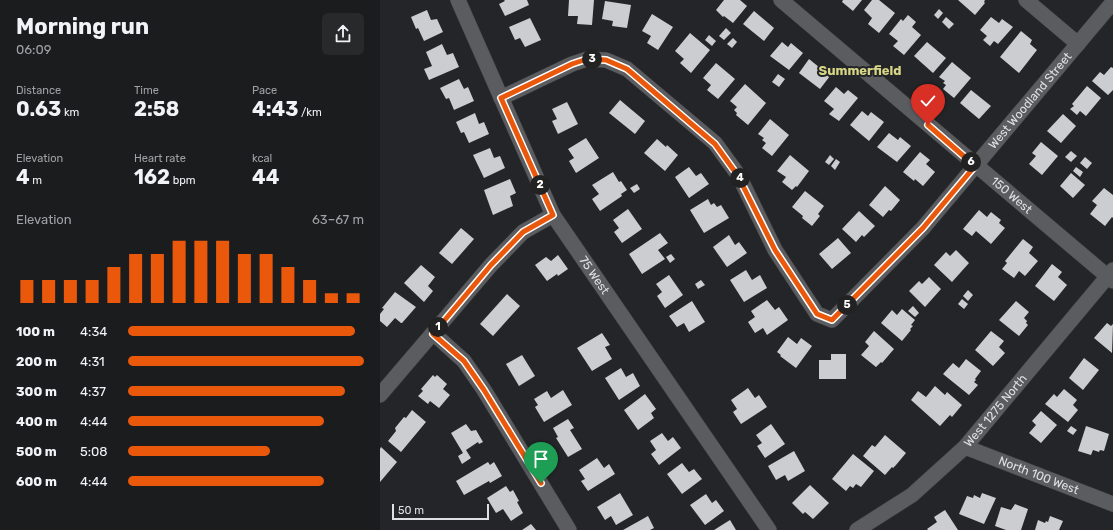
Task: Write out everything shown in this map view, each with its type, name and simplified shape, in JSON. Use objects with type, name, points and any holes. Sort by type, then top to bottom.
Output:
[{"type":"street","name":"75 West","points":[[458,0],[553,215],[768,530]]},
{"type":"street","name":"150 West","points":[[781,0],[975,166],[1111,276]]},
{"type":"street","points":[[1026,0],[1078,44]]},
{"type":"street","name":"West Woodland Street","points":[[501,98],[572,64],[587,59],[606,60],[627,69],[715,144],[738,176],[775,250],[817,314],[832,320],[923,228],[1113,2]]},
{"type":"street","points":[[380,396],[491,265],[523,232],[553,215]]},
{"type":"street","name":"West 1275 North","points":[[856,530],[878,524],[965,447],[1111,276]]},
{"type":"street","points":[[433,334],[464,361],[484,390],[569,530]]},
{"type":"street","name":"North 100 West","points":[[965,447],[1113,504]]},
{"type":"building","points":[[504,0],[527,0],[529,5],[505,16],[499,4],[505,1]]},
{"type":"building","points":[[569,0],[594,0],[592,25],[577,24],[578,16],[568,16]]},
{"type":"building","points":[[724,0],[740,0],[747,6],[733,23],[724,16],[723,17],[716,10]]},
{"type":"building","points":[[843,0],[862,0],[853,11],[842,2]]},
{"type":"building","points":[[872,0],[879,0],[895,13],[879,33],[868,24],[872,18],[864,10]]},
{"type":"building","points":[[958,0],[985,0],[985,3],[975,15]]},
{"type":"building","points":[[605,1],[631,5],[627,28],[612,26],[613,21],[602,19]]},
{"type":"building","points":[[939,9],[943,13],[938,19],[934,15]]},
{"type":"building","points":[[427,10],[431,20],[437,19],[443,32],[424,41],[418,28],[416,29],[411,17]]},
{"type":"building","points":[[754,11],[774,28],[764,41],[743,24]]},
{"type":"building","points":[[652,14],[673,27],[658,50],[647,43],[651,36],[642,31]]},
{"type":"building","points":[[908,15],[916,22],[912,27],[921,35],[904,55],[893,46],[898,41],[889,34],[901,19],[903,21]]},
{"type":"building","points":[[946,17],[954,24],[949,29],[942,22]]},
{"type":"building","points":[[991,17],[999,23],[1002,19],[1013,27],[998,44],[994,41],[990,46],[983,40],[987,36],[980,30]]},
{"type":"building","points":[[530,18],[541,40],[525,47],[520,38],[515,40],[509,27]]},
{"type":"building","points":[[726,28],[731,33],[724,40],[719,36]]},
{"type":"building","points":[[1021,31],[1032,40],[1030,44],[1037,50],[1019,73],[1000,57]]},
{"type":"building","points":[[690,33],[710,50],[691,73],[680,63],[684,59],[675,51]]},
{"type":"building","points":[[709,35],[716,41],[712,46],[705,40]]},
{"type":"building","points":[[733,38],[737,42],[732,48],[727,44]]},
{"type":"building","points":[[782,42],[788,47],[791,43],[803,53],[789,70],[770,56]]},
{"type":"building","points":[[927,42],[946,58],[933,73],[914,56]]},
{"type":"building","points":[[442,44],[447,55],[453,53],[459,67],[429,80],[424,69],[432,66],[426,52]]},
{"type":"building","points":[[809,59],[830,76],[820,89],[799,73]]},
{"type":"building","points":[[952,62],[971,78],[954,98],[943,89],[946,85],[943,83],[945,81],[939,77]]},
{"type":"building","points":[[716,63],[735,79],[718,99],[707,90],[711,85],[703,78]]},
{"type":"building","points":[[1111,67],[1113,68],[1113,90],[1108,95],[1092,81],[1100,72],[1104,75]]},
{"type":"building","points":[[778,74],[785,79],[779,87],[772,82]]},
{"type":"building","points":[[459,79],[464,89],[468,87],[474,101],[454,110],[449,98],[446,99],[440,88]]},
{"type":"building","points":[[745,84],[766,103],[748,125],[736,115],[737,113],[734,110],[737,107],[730,101]]},
{"type":"building","points":[[1087,86],[1101,98],[1086,116],[1080,111],[1077,115],[1070,109],[1074,106],[1072,104]]},
{"type":"building","points":[[836,87],[844,94],[848,90],[858,98],[839,121],[829,114],[834,109],[824,101]]},
{"type":"building","points":[[971,90],[991,106],[979,119],[960,103]]},
{"type":"building","points":[[620,100],[645,121],[635,134],[609,113]]},
{"type":"building","points":[[567,102],[578,124],[558,134],[552,121],[557,119],[552,109]]},
{"type":"building","points":[[862,111],[868,116],[871,112],[884,122],[869,141],[850,125]]},
{"type":"building","points":[[475,113],[479,124],[484,122],[489,134],[469,143],[464,132],[461,133],[456,122]]},
{"type":"building","points":[[1063,114],[1076,126],[1061,143],[1047,131]]},
{"type":"building","points":[[770,119],[789,135],[772,156],[762,148],[766,143],[762,140],[764,138],[758,134]]},
{"type":"building","points":[[889,133],[898,140],[900,137],[911,146],[897,162],[877,147]]},
{"type":"building","points":[[586,138],[599,158],[576,173],[569,161],[574,158],[568,149]]},
{"type":"building","points":[[657,139],[666,147],[667,145],[678,155],[665,171],[644,153]]},
{"type":"building","points":[[1041,142],[1058,156],[1042,175],[1029,164],[1036,156],[1032,153]]},
{"type":"building","points":[[490,148],[494,158],[500,156],[505,168],[484,178],[473,155]]},
{"type":"building","points":[[1071,151],[1077,156],[1071,162],[1065,157]]},
{"type":"building","points":[[920,152],[930,160],[926,164],[935,172],[923,186],[903,172]]},
{"type":"building","points":[[790,155],[809,171],[797,187],[796,186],[792,190],[782,182],[786,177],[777,171]]},
{"type":"building","points":[[830,155],[834,159],[829,165],[825,162]]},
{"type":"building","points":[[1085,157],[1092,163],[1087,169],[1080,163]]},
{"type":"building","points":[[836,159],[840,162],[835,170],[831,166]]},
{"type":"building","points":[[689,167],[696,176],[701,173],[709,184],[689,198],[675,177]]},
{"type":"building","points":[[1076,167],[1083,172],[1080,177],[1073,171]]},
{"type":"building","points":[[613,172],[619,182],[621,181],[627,190],[621,194],[622,196],[600,211],[592,199],[599,194],[592,185]]},
{"type":"building","points":[[1071,173],[1085,185],[1073,198],[1060,186]]},
{"type":"building","points":[[510,179],[516,193],[510,196],[513,206],[493,215],[484,190]]},
{"type":"building","points":[[637,184],[640,189],[634,193],[630,188]]},
{"type":"building","points":[[885,186],[900,200],[891,211],[889,210],[883,217],[869,205]]},
{"type":"building","points":[[1104,188],[1113,195],[1113,218],[1112,217],[1105,226],[1090,214],[1097,205],[1092,201]]},
{"type":"building","points":[[805,191],[824,206],[818,214],[820,216],[812,226],[792,207]]},
{"type":"building","points":[[708,199],[711,205],[714,203],[717,207],[721,205],[729,218],[704,233],[690,210]]},
{"type":"building","points":[[628,209],[642,229],[622,243],[614,232],[619,228],[613,220]]},
{"type":"building","points":[[979,210],[987,217],[991,212],[1001,220],[999,223],[1005,228],[991,244],[976,231],[972,236],[963,229]]},
{"type":"building","points":[[859,211],[875,226],[864,237],[862,235],[856,242],[842,229]]},
{"type":"building","points":[[461,228],[474,239],[452,264],[439,253]]},
{"type":"building","points":[[660,233],[668,243],[658,250],[665,259],[642,274],[629,254]]},
{"type":"building","points":[[729,235],[735,245],[739,242],[747,253],[727,267],[713,247]]},
{"type":"building","points":[[838,238],[851,253],[832,269],[819,254]]},
{"type":"building","points":[[1023,239],[1033,247],[1029,253],[1038,261],[1025,276],[1019,271],[1014,278],[1002,269],[1007,263],[1005,261]]},
{"type":"building","points":[[956,250],[969,263],[952,282],[934,265],[946,252],[950,256]]},
{"type":"building","points":[[671,254],[675,259],[670,263],[666,257]]},
{"type":"building","points":[[558,255],[568,269],[547,281],[535,265],[546,257],[551,261]]},
{"type":"building","points":[[1052,264],[1062,272],[1058,277],[1067,285],[1054,301],[1035,286]]},
{"type":"building","points":[[421,265],[435,277],[428,286],[433,291],[424,302],[404,283]]},
{"type":"building","points":[[746,270],[752,280],[760,275],[767,288],[744,302],[730,280]]},
{"type":"building","points":[[669,275],[683,295],[665,308],[657,296],[662,292],[656,284]]},
{"type":"building","points":[[929,277],[941,289],[925,307],[909,291],[919,281],[922,284]]},
{"type":"building","points":[[701,280],[705,285],[698,289],[695,284]]},
{"type":"building","points":[[968,290],[973,295],[968,301],[963,296]]},
{"type":"building","points":[[395,292],[416,307],[402,323],[395,318],[387,327],[380,321],[380,314],[384,309],[382,308]]},
{"type":"building","points":[[507,294],[520,306],[493,336],[480,324]]},
{"type":"building","points":[[962,299],[968,304],[964,309],[958,304]]},
{"type":"building","points":[[767,300],[775,310],[779,307],[788,320],[767,335],[763,328],[755,333],[748,322],[755,317],[751,311]]},
{"type":"building","points":[[692,301],[705,322],[689,332],[684,323],[677,327],[669,316]]},
{"type":"building","points":[[1016,301],[1029,312],[1024,318],[1028,325],[1019,336],[999,320]]},
{"type":"building","points":[[913,306],[919,313],[915,317],[908,311]]},
{"type":"building","points":[[902,309],[915,320],[911,325],[913,326],[910,329],[911,330],[902,341],[881,323],[892,310],[897,315]]},
{"type":"building","points":[[1107,323],[1111,326],[1113,324],[1112,353],[1094,338]]},
{"type":"building","points":[[874,331],[894,349],[882,363],[881,362],[876,367],[861,355],[869,346],[865,342]]},
{"type":"building","points":[[991,331],[1004,341],[999,347],[1005,353],[993,366],[975,350]]},
{"type":"building","points":[[602,333],[610,345],[605,347],[612,359],[592,371],[577,348]]},
{"type":"building","points":[[788,337],[797,344],[801,338],[812,346],[796,368],[777,352]]},
{"type":"building","points":[[831,354],[846,354],[846,379],[819,379],[819,360],[831,360]]},
{"type":"building","points":[[522,355],[535,376],[519,386],[506,364]]},
{"type":"building","points":[[1084,358],[1099,370],[1083,390],[1069,378]]},
{"type":"building","points":[[966,359],[981,371],[974,382],[978,385],[969,395],[943,374],[953,363],[959,368]]},
{"type":"building","points":[[621,368],[626,377],[633,373],[640,386],[619,400],[605,378]]},
{"type":"building","points":[[433,375],[435,377],[437,375],[447,384],[443,389],[450,395],[439,408],[430,401],[428,404],[418,396],[423,391],[421,389]]},
{"type":"building","points":[[935,386],[945,395],[947,392],[962,405],[952,417],[950,415],[940,426],[911,400],[918,391],[926,397]]},
{"type":"building","points":[[748,388],[755,398],[759,395],[767,407],[741,424],[733,412],[737,409],[731,400]]},
{"type":"building","points":[[1064,389],[1077,400],[1073,405],[1078,410],[1068,422],[1045,404],[1054,394],[1057,397]]},
{"type":"building","points":[[563,390],[572,405],[544,422],[535,407],[538,405],[534,399],[547,391],[551,398]]},
{"type":"building","points":[[645,394],[656,409],[651,413],[654,418],[638,430],[624,410]]},
{"type":"building","points":[[412,410],[426,422],[401,452],[388,441],[396,431],[395,428]]},
{"type":"building","points":[[1041,411],[1057,425],[1041,443],[1029,433],[1036,425],[1032,421]]},
{"type":"building","points":[[568,419],[574,428],[570,430],[582,449],[568,457],[556,438],[558,437],[553,428]]},
{"type":"building","points":[[466,424],[471,431],[476,430],[483,442],[479,444],[478,442],[466,450],[471,458],[462,464],[458,456],[463,453],[451,433]]},
{"type":"building","points":[[771,424],[785,444],[765,458],[757,446],[762,443],[756,435]]},
{"type":"building","points":[[1071,426],[1077,430],[1073,435],[1067,431]]},
{"type":"building","points":[[1086,426],[1109,434],[1104,451],[1100,450],[1099,452],[1093,450],[1091,455],[1078,451]]},
{"type":"building","points":[[662,433],[668,441],[673,437],[681,448],[659,465],[651,454],[656,450],[650,441]]},
{"type":"building","points":[[885,435],[906,453],[885,475],[863,456],[872,445],[875,447]]},
{"type":"building","points":[[381,447],[397,462],[380,482],[380,449]]},
{"type":"building","points":[[794,451],[805,471],[788,481],[785,475],[776,480],[768,466]]},
{"type":"building","points":[[853,454],[874,471],[861,487],[856,484],[853,488],[850,486],[846,491],[832,479]]},
{"type":"building","points":[[597,458],[604,468],[609,464],[615,474],[588,491],[581,481],[585,479],[579,470]]},
{"type":"building","points":[[488,462],[490,465],[494,462],[502,476],[490,483],[489,481],[464,495],[456,481]]},
{"type":"building","points":[[682,463],[689,472],[694,469],[702,479],[682,494],[667,474]]},
{"type":"building","points":[[810,485],[829,503],[813,519],[805,512],[803,514],[792,503]]},
{"type":"building","points":[[506,486],[510,492],[513,490],[523,513],[511,521],[503,509],[496,513],[487,498]]},
{"type":"building","points":[[620,493],[633,515],[616,525],[611,516],[605,520],[597,507]]},
{"type":"building","points":[[982,493],[996,498],[984,524],[959,514],[967,496],[973,498],[974,495],[980,498]]},
{"type":"building","points":[[706,494],[712,503],[716,500],[724,511],[705,525],[690,505]]},
{"type":"building","points":[[1015,504],[1028,509],[1021,530],[1006,530],[995,526],[1001,507],[1011,510]]},
{"type":"building","points":[[945,510],[958,530],[928,530],[927,529],[937,522],[934,517]]},
{"type":"building","points":[[648,516],[654,528],[650,530],[623,530]]},
{"type":"building","points":[[1050,516],[1063,521],[1059,530],[1035,530],[1038,520],[1045,523],[1046,521],[1048,522]]},
{"type":"building","points":[[730,520],[736,530],[714,530]]},
{"type":"building","points":[[531,524],[536,530],[522,530]]},
{"type":"district","name":"Summerfield","points":[[860,70]]},
{"type":"route","points":[[541,483],[484,390],[464,361],[433,334],[491,265],[523,232],[553,215],[501,98],[572,64],[587,59],[606,60],[627,69],[715,144],[738,176],[775,250],[817,314],[832,320],[923,228],[975,166],[928,125]]}]
